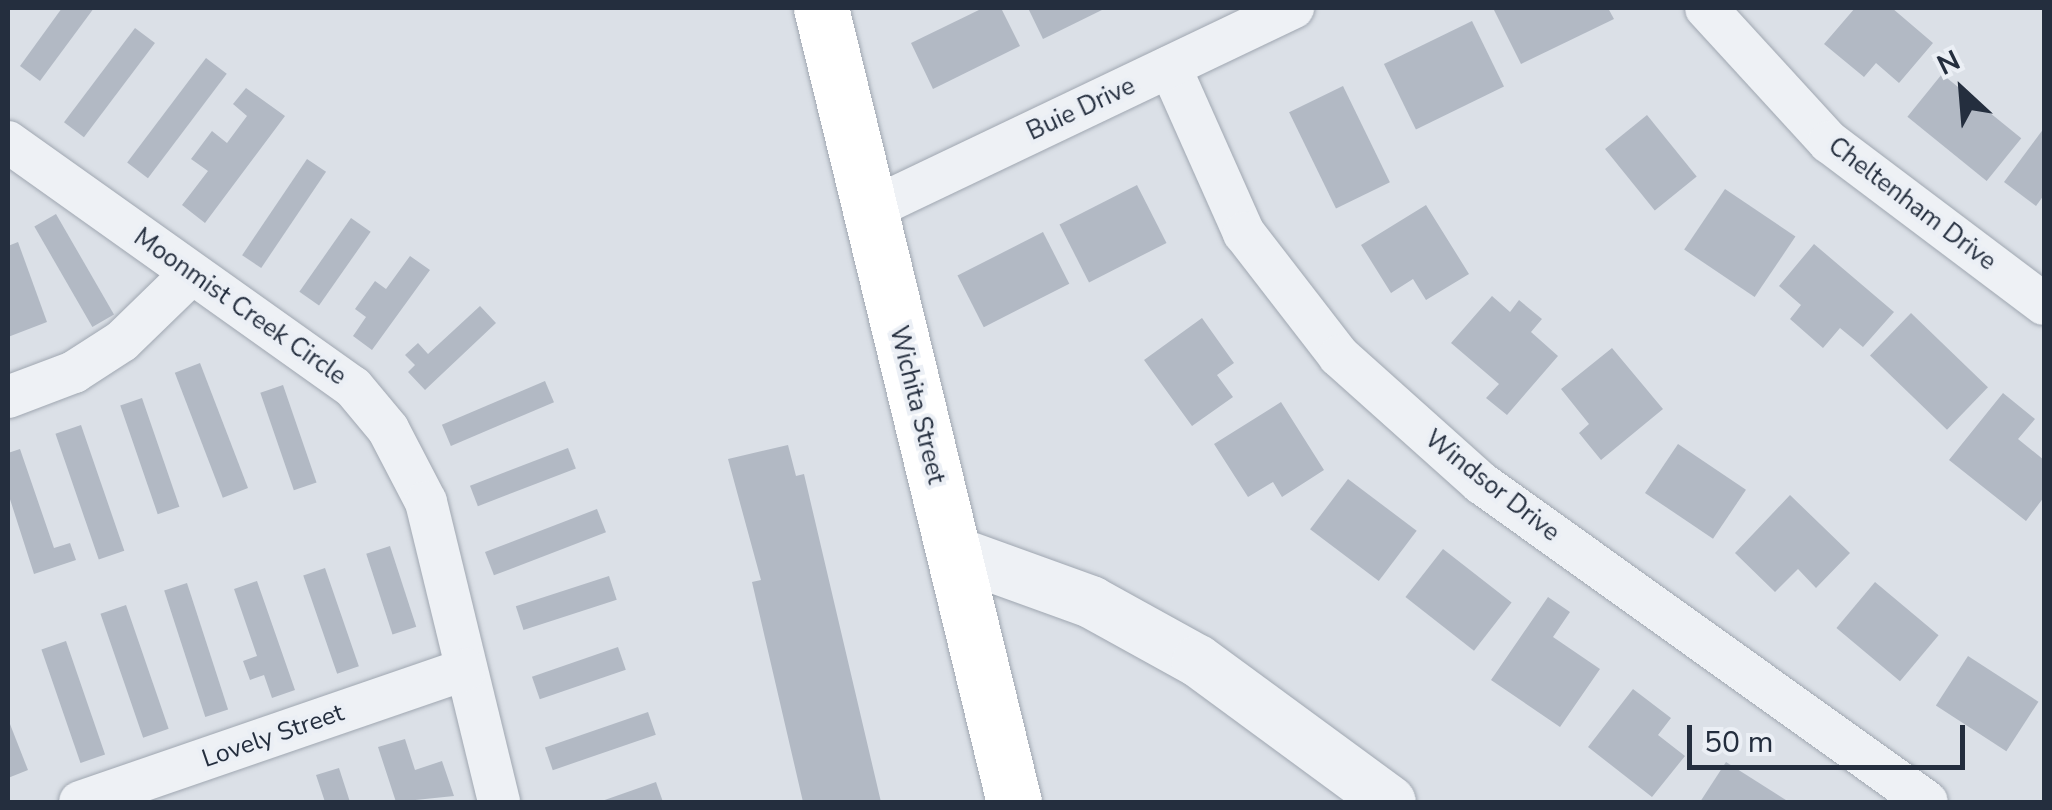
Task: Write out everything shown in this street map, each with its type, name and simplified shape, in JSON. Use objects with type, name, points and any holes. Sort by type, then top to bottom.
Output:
[{"type":"main road","name":"Wichita Street","points":[[821,8],[1014,802]]},
{"type":"street","name":"Buie Drive","points":[[869,210],[1293,8]]},
{"type":"street","name":"Cheltenham Drive","points":[[1706,8],[1829,142],[2044,304]]},
{"type":"street","name":"Windsor Drive","points":[[1170,67],[1244,233],[1339,356],[1480,482],[1927,802]]},
{"type":"street","name":"Moonmist Creek Circle","points":[[8,142],[354,387],[388,429],[426,502],[499,802]]},
{"type":"street","points":[[8,397],[74,372],[122,341],[192,274]]},
{"type":"street","points":[[953,552],[1090,602],[1198,661],[1390,802]]},
{"type":"street","name":"Lovely Street","points":[[80,802],[466,669]]},
{"type":"building","points":[[62,8],[94,8],[40,81],[20,66]]},
{"type":"building","points":[[983,8],[1001,8],[1020,46],[933,89],[911,43]]},
{"type":"building","points":[[1028,8],[1106,8],[1043,39]]},
{"type":"building","points":[[1493,8],[1608,8],[1614,19],[1521,64]]},
{"type":"building","points":[[1855,8],[1892,8],[1933,43],[1899,83],[1876,63],[1864,77],[1824,44]]},
{"type":"building","points":[[1472,21],[1504,87],[1416,130],[1384,64]]},
{"type":"building","points":[[135,28],[155,43],[84,137],[64,122]]},
{"type":"building","points":[[206,58],[227,74],[148,178],[127,163]]},
{"type":"building","points":[[1942,74],[2021,138],[1987,181],[1907,117]]},
{"type":"building","points":[[1343,86],[1390,182],[1336,208],[1289,112]]},
{"type":"building","points":[[246,88],[285,116],[205,223],[182,205],[208,171],[191,159],[212,131],[227,143],[247,116],[233,104]]},
{"type":"building","points":[[1647,115],[1697,176],[1655,210],[1605,149]]},
{"type":"building","points":[[2044,128],[2044,195],[2036,206],[2004,182]]},
{"type":"building","points":[[307,159],[326,172],[261,268],[242,255]]},
{"type":"building","points":[[1137,185],[1167,243],[1089,282],[1059,224]]},
{"type":"building","points":[[1725,189],[1795,237],[1755,297],[1684,250]]},
{"type":"building","points":[[1426,205],[1469,274],[1426,300],[1413,279],[1391,293],[1361,245]]},
{"type":"building","points":[[56,214],[114,314],[92,327],[34,226]]},
{"type":"building","points":[[351,218],[371,232],[319,305],[299,292]]},
{"type":"building","points":[[1043,232],[1069,284],[984,327],[957,276]]},
{"type":"building","points":[[18,242],[47,322],[8,337],[8,246]]},
{"type":"building","points":[[1814,244],[1894,312],[1863,347],[1840,328],[1823,348],[1790,319],[1801,305],[1779,286]]},
{"type":"building","points":[[410,256],[430,270],[372,350],[353,336],[366,317],[355,309],[375,281],[386,289]]},
{"type":"building","points":[[1492,296],[1510,312],[1519,300],[1542,319],[1531,332],[1558,356],[1507,415],[1486,398],[1499,384],[1451,343]]},
{"type":"building","points":[[480,306],[496,323],[425,390],[408,372],[415,365],[405,355],[418,343],[428,354]]},
{"type":"building","points":[[1911,313],[1988,387],[1947,430],[1870,355]]},
{"type":"building","points":[[1202,318],[1234,363],[1217,375],[1233,397],[1192,426],[1144,360]]},
{"type":"building","points":[[1612,348],[1663,409],[1601,460],[1579,433],[1589,424],[1561,389]]},
{"type":"building","points":[[200,363],[248,488],[223,498],[175,373]]},
{"type":"building","points":[[545,381],[554,402],[451,446],[442,425]]},
{"type":"building","points":[[283,385],[317,482],[294,490],[260,393]]},
{"type":"building","points":[[2003,393],[2035,419],[2018,439],[2044,460],[2044,497],[2026,521],[1949,460]]},
{"type":"building","points":[[142,398],[179,507],[158,514],[120,405]]},
{"type":"building","points":[[1281,402],[1324,470],[1282,497],[1273,482],[1248,497],[1214,444]]},
{"type":"building","points":[[81,425],[124,551],[99,560],[55,434]]},
{"type":"building","points":[[1678,444],[1746,490],[1713,539],[1645,493]]},
{"type":"building","points":[[788,445],[796,476],[804,474],[881,802],[803,802],[752,582],[761,580],[728,459]]},
{"type":"building","points":[[568,448],[576,469],[478,506],[470,486]]},
{"type":"building","points":[[20,449],[54,548],[70,543],[76,560],[34,574],[8,493],[8,453]]},
{"type":"building","points":[[1348,479],[1417,531],[1379,581],[1310,529]]},
{"type":"building","points":[[1790,495],[1850,553],[1816,588],[1798,569],[1775,592],[1735,553]]},
{"type":"building","points":[[597,509],[606,532],[494,575],[485,552]]},
{"type":"building","points":[[390,546],[416,627],[392,635],[366,554]]},
{"type":"building","points":[[1443,549],[1512,603],[1474,651],[1405,597]]},
{"type":"building","points":[[325,568],[359,666],[337,674],[303,575]]},
{"type":"building","points":[[609,576],[617,600],[524,630],[516,606]]},
{"type":"building","points":[[257,581],[295,690],[272,698],[264,675],[250,680],[243,661],[257,656],[234,589]]},
{"type":"building","points":[[1875,582],[1939,635],[1900,681],[1836,628]]},
{"type":"building","points":[[187,583],[228,709],[205,717],[164,590]]},
{"type":"building","points":[[1548,597],[1570,612],[1553,637],[1600,669],[1560,727],[1491,680]]},
{"type":"building","points":[[126,605],[169,729],[143,738],[100,614]]},
{"type":"building","points":[[66,641],[105,754],[80,763],[41,649]]},
{"type":"building","points":[[618,647],[626,670],[540,699],[532,677]]},
{"type":"building","points":[[1968,656],[2038,702],[2006,751],[1936,705]]},
{"type":"building","points":[[1633,689],[1671,718],[1658,735],[1685,756],[1652,797],[1588,747]]},
{"type":"building","points":[[648,712],[656,735],[553,770],[545,747]]},
{"type":"building","points":[[8,719],[28,770],[8,778]]},
{"type":"building","points":[[405,739],[415,770],[442,761],[454,796],[396,802],[378,747]]},
{"type":"building","points":[[1726,762],[1789,802],[1700,802]]},
{"type":"building","points":[[339,768],[350,802],[325,802],[316,775]]},
{"type":"building","points":[[656,782],[663,802],[599,802]]}]
